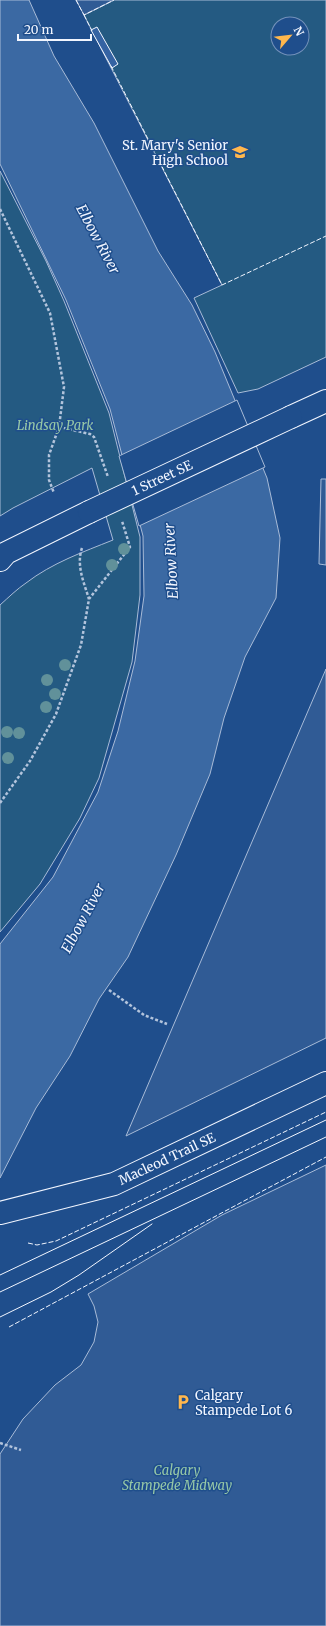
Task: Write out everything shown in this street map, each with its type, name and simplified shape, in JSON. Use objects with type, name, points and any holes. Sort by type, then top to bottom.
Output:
[{"type":"main road","name":"1 Street SE","points":[[0,560],[6,553],[89,512],[326,401]]},
{"type":"main road","name":"Macleod Trail SE","points":[[0,1213],[114,1184],[326,1083]]},
{"type":"path","points":[[0,209],[50,313],[64,387],[59,427],[49,455],[49,480],[54,493]]},
{"type":"path","points":[[59,427],[90,434],[94,437],[109,481]]},
{"type":"path","points":[[89,600],[130,547],[121,518]]},
{"type":"path","points":[[0,803],[30,761],[56,714],[81,645],[89,600],[80,565],[79,556],[82,548]]},
{"type":"path","points":[[108,990],[144,1016],[167,1024]]},
{"type":"path","points":[[0,1443],[21,1450]]},
{"type":"green space","name":"St. Mary's Senior High School","points":[[114,0],[326,0],[326,357],[258,389],[238,393],[194,298],[222,285],[84,15]]},
{"type":"green space","name":"Lindsay Park","points":[[0,171],[46,261],[64,301],[109,413],[140,537],[140,595],[132,662],[99,778],[80,818],[40,884],[0,932],[0,605],[23,585],[46,570],[68,558],[113,540],[92,468],[0,516]]},
{"type":"shaded area","points":[[76,0],[114,0],[84,15]]},
{"type":"shaded area","points":[[321,479],[326,479],[326,565],[319,564]]},
{"type":"shaded area","points":[[326,669],[326,1038],[126,1136]]},
{"type":"shaded area","name":"Calgary Stampede Lot 6","points":[[326,1165],[326,1626],[0,1626],[0,1454],[23,1419],[55,1385],[81,1365],[94,1342],[98,1322],[94,1306],[88,1294],[222,1215]]},
{"type":"water","name":"Elbow River","points":[[0,0],[29,0],[54,56],[94,123],[158,251],[192,305],[215,352],[267,478],[280,538],[276,598],[245,657],[224,718],[210,774],[176,855],[128,957],[99,999],[70,1056],[36,1108],[0,1178],[0,944],[53,877],[98,792],[118,731],[135,661],[144,596],[143,536],[110,409],[66,300],[0,164]]},
{"type":"pier","points":[[237,400],[265,467],[139,526],[119,456]]},
{"type":"building","points":[[97,27],[118,64],[112,68],[91,30]]},
{"type":"tram line","points":[[0,1275],[326,1120]]},
{"type":"tram line","points":[[0,1292],[326,1137]]},
{"type":"tram line","points":[[0,1317],[51,1292],[79,1275],[152,1224]]},
{"type":"fence","points":[[76,0],[84,15],[114,0]]},
{"type":"fence","points":[[84,15],[92,31]]},
{"type":"fence","points":[[111,66],[222,285],[326,236]]},
{"type":"fence","points":[[28,1243],[37,1245],[56,1241],[326,1112]]},
{"type":"fence","points":[[9,1327],[326,1157]]},
{"type":"place","name":"St. Mary's Senior High School","points":[[240,152]]},
{"type":"place","name":"Calgary Stampede Lot 6","points":[[183,1402]]},
{"type":"park label","name":"Calgary Stampede Midway","points":[[177,1478]]}]
